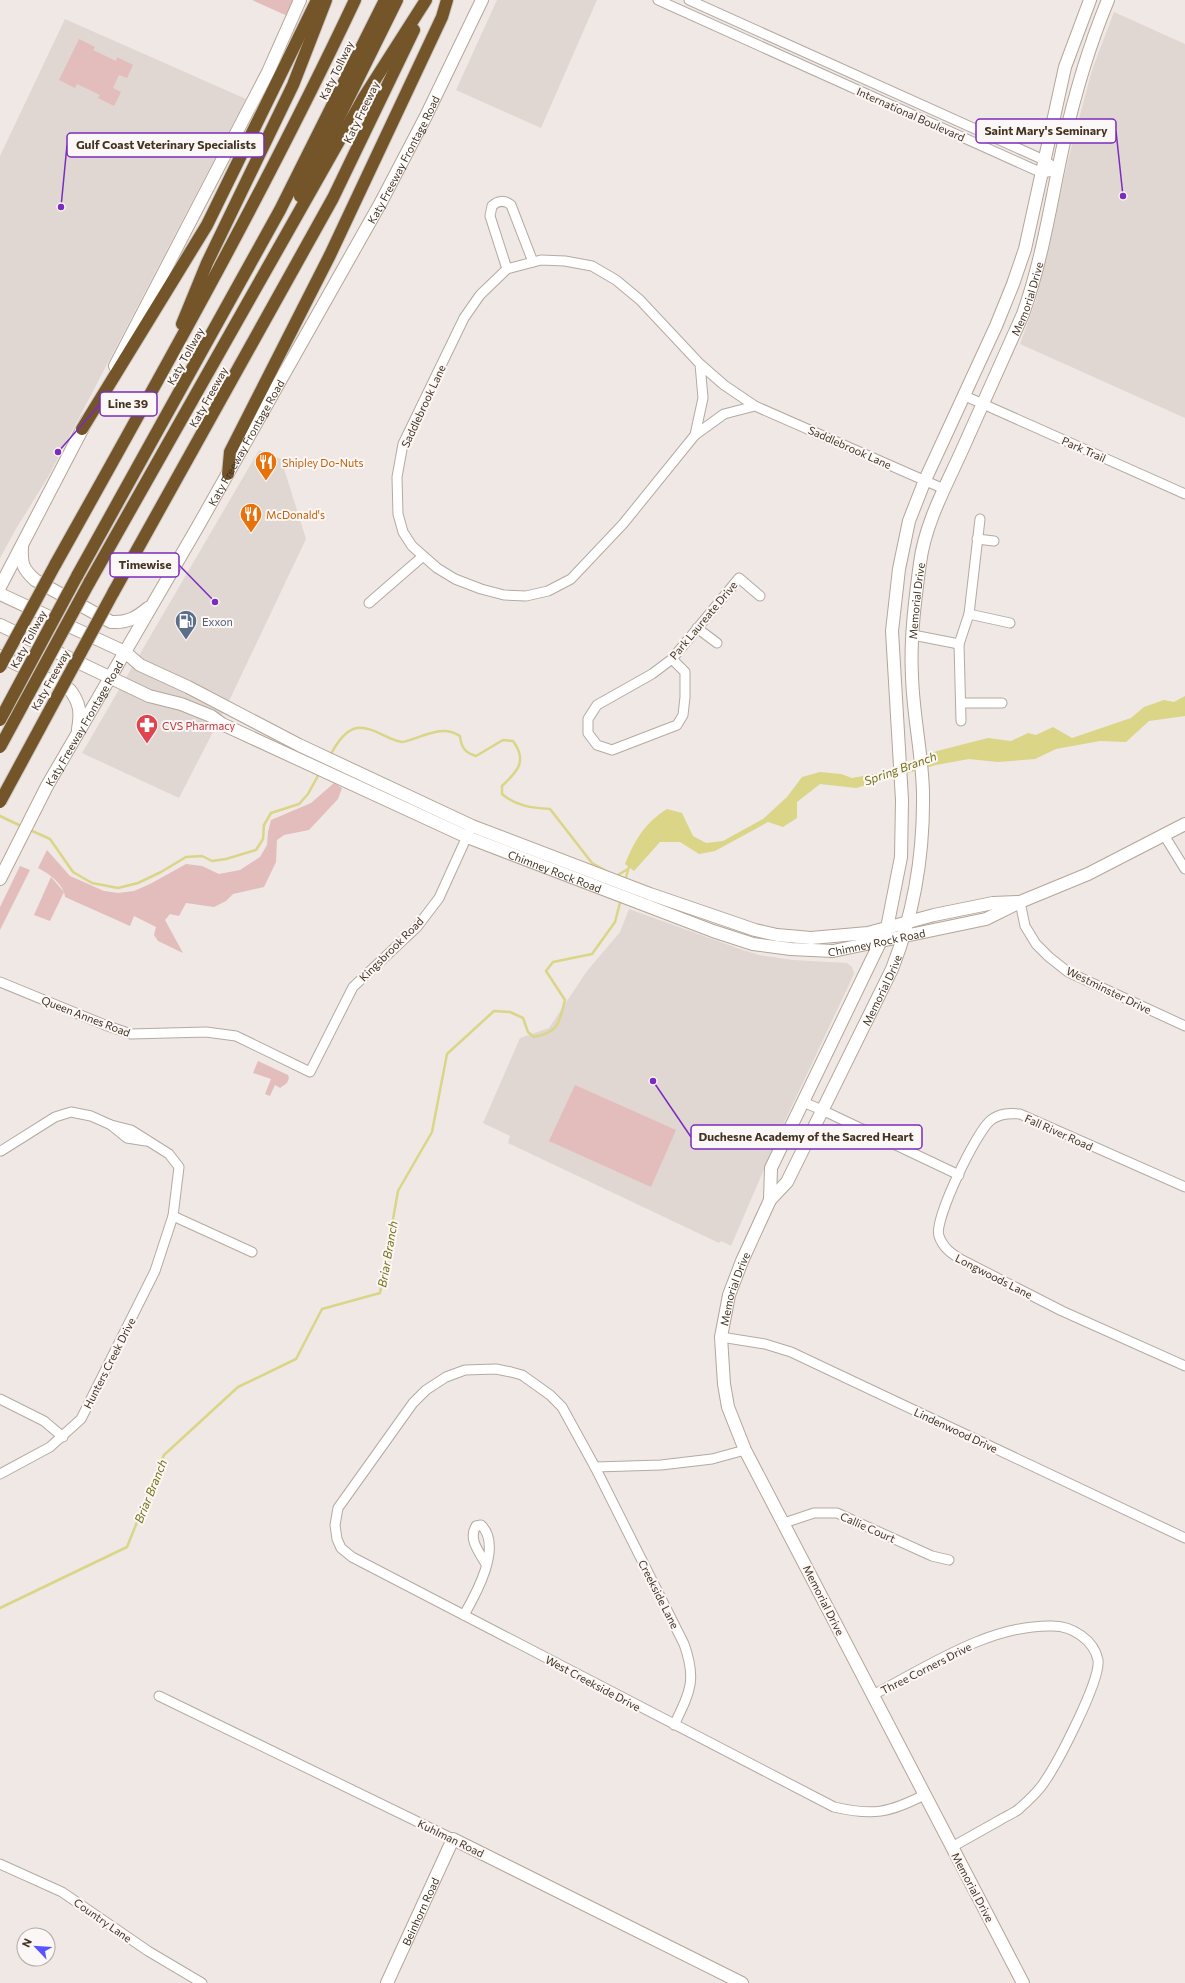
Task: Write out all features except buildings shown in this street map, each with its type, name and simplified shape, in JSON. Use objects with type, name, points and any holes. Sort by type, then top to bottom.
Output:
[{"type":"highway","points":[[82,429],[207,225],[317,0]]},
{"type":"highway","points":[[161,376],[207,263],[293,85],[326,0]]},
{"type":"highway","points":[[0,667],[246,219],[310,94],[355,0]]},
{"type":"highway","name":"Katy Tollway","points":[[0,720],[77,576],[273,223],[385,0]]},
{"type":"highway","points":[[232,331],[397,0]]},
{"type":"highway","points":[[0,747],[89,583],[364,98],[427,0]]},
{"type":"highway","name":"Katy Freeway","points":[[0,802],[113,593],[329,204],[366,133],[427,0]]},
{"type":"highway","points":[[228,474],[230,452],[330,255],[442,16],[447,0]]},
{"type":"main road","points":[[0,587],[268,72],[300,0]]},
{"type":"main road","name":"Katy Freeway Frontage Road","points":[[2,874],[39,800],[228,474],[380,204],[425,118],[482,0]]},
{"type":"main road","name":"Memorial Drive","points":[[770,1200],[771,1168],[887,928],[901,857],[902,800],[896,727],[892,631],[899,569],[909,520],[925,480],[965,396],[1014,284],[1025,249],[1065,67],[1077,30],[1090,0]]},
{"type":"main road","name":"Memorial Drive","points":[[1019,1982],[952,1847],[745,1450],[727,1399],[724,1384],[721,1337],[729,1295],[749,1242],[770,1200],[787,1182],[892,969],[905,936],[918,874],[922,828],[923,792],[912,676],[913,635],[920,561],[929,528],[944,489],[1023,314],[1032,290],[1043,248],[1058,170],[1077,88],[1094,36],[1108,0]]},
{"type":"main road","points":[[1077,30],[1094,36]]},
{"type":"main road","points":[[1014,284],[1032,290]]},
{"type":"main road","points":[[23,544],[22,558],[25,571],[35,580],[111,622],[123,623],[136,618],[152,605]]},
{"type":"main road","name":"Chimney Rock Road","points":[[0,594],[125,652],[140,665],[188,687],[345,780],[470,831],[648,899],[713,931],[753,944],[791,949],[833,951],[986,920],[1020,902],[1088,874],[1185,824]]},
{"type":"main road","name":"Chimney Rock Road","points":[[0,625],[111,676],[149,696],[181,704],[211,716],[228,726],[350,769],[470,831]]},
{"type":"main road","points":[[0,656],[70,690],[78,699],[80,714],[78,734]]},
{"type":"main road","points":[[228,726],[234,713]]},
{"type":"main road","name":"Chimney Rock Road","points":[[648,899],[777,935],[811,938],[868,933],[934,915],[993,903],[1020,902]]},
{"type":"main road","points":[[713,931],[718,918]]},
{"type":"main road","name":"Beinhorn Road","points":[[387,1983],[453,1839]]},
{"type":"main road","name":"Kuhlman Road","points":[[453,1839],[742,1983]]},
{"type":"street","name":"International Boulevard","points":[[658,0],[1042,173]]},
{"type":"street","name":"International Boulevard","points":[[689,0],[927,106],[1044,160],[1058,170]]},
{"type":"street","points":[[695,17],[701,5]]},
{"type":"street","points":[[775,53],[781,41]]},
{"type":"street","points":[[845,84],[851,72]]},
{"type":"street","points":[[921,119],[927,106]]},
{"type":"street","points":[[981,146],[987,134]]},
{"type":"street","points":[[1042,173],[1058,170]]},
{"type":"street","points":[[507,269],[490,216],[492,206],[498,202],[505,202],[511,205],[533,262]]},
{"type":"street","name":"Saddlebrook Lane","points":[[755,406],[724,414],[695,435],[623,524],[592,558],[571,580],[548,591],[526,596],[504,595],[481,589],[455,579],[422,557],[412,546],[404,532],[398,514],[397,477],[403,444],[464,318],[480,295],[507,269],[533,262],[553,260],[592,266],[616,280],[640,300],[700,364],[724,385],[755,406],[944,489]]},
{"type":"street","name":"Saddlebrook Lane","points":[[695,435],[703,398],[700,364]]},
{"type":"street","name":"Park Trail","points":[[965,396],[1185,494]]},
{"type":"street","points":[[961,721],[959,644],[969,614],[980,519]]},
{"type":"street","points":[[977,538],[994,541]]},
{"type":"street","points":[[369,603],[422,557]]},
{"type":"street","name":"Park Laureate Drive","points":[[672,659],[685,672],[686,697],[683,715],[677,725],[612,750],[597,745],[588,733],[588,719],[597,705],[652,674],[672,659],[739,578],[760,596]]},
{"type":"street","points":[[969,614],[1010,623]]},
{"type":"street","points":[[697,628],[717,643]]},
{"type":"street","points":[[913,635],[959,644]]},
{"type":"street","points":[[961,703],[1002,703]]},
{"type":"street","name":"Kingsbrook Road","points":[[310,1072],[353,987],[416,926],[439,898],[470,831]]},
{"type":"street","points":[[1164,836],[1185,869]]},
{"type":"street","name":"Westminster Drive","points":[[1020,902],[1025,926],[1036,944],[1049,957],[1068,972],[1185,1026]]},
{"type":"street","name":"Queen Annes Road","points":[[0,982],[105,1025],[131,1034],[206,1032],[236,1036],[310,1072]]},
{"type":"street","points":[[803,1102],[959,1175]]},
{"type":"street","name":"Hunters Creek Drive","points":[[0,1152],[55,1117],[71,1112],[92,1116],[111,1125],[131,1130],[168,1154],[178,1167],[173,1216],[155,1271],[81,1419],[63,1437],[50,1447],[0,1474]]},
{"type":"street","name":"Fall River Road","points":[[959,1175],[981,1130],[997,1116],[1009,1113],[1020,1114],[1185,1187]]},
{"type":"street","name":"Longwoods Lane","points":[[959,1175],[941,1214],[938,1235],[947,1250],[962,1260],[1062,1311],[1185,1366]]},
{"type":"street","points":[[173,1216],[252,1252]]},
{"type":"street","name":"Lindenwood Drive","points":[[721,1337],[765,1344],[791,1352],[1185,1538]]},
{"type":"street","name":"Creekside Lane","points":[[360,1476],[409,1409],[426,1390],[446,1377],[465,1370],[496,1369],[522,1376],[550,1395],[562,1407],[595,1467],[684,1644],[689,1658],[692,1675],[689,1695],[674,1725]]},
{"type":"street","points":[[0,1400],[44,1421],[63,1437]]},
{"type":"street","points":[[595,1467],[661,1465],[712,1459],[745,1450]]},
{"type":"street","name":"West Creekside Drive","points":[[360,1476],[338,1508],[335,1530],[341,1548],[352,1557],[834,1807],[855,1812],[874,1813],[898,1808],[924,1795]]},
{"type":"street","name":"Callie Court","points":[[784,1523],[814,1513],[837,1513],[932,1556],[949,1560]]},
{"type":"street","points":[[464,1615],[479,1588],[486,1564]]},
{"type":"street","name":"Three Corners Drive","points":[[873,1695],[959,1649],[988,1638],[1021,1629],[1053,1626],[1071,1630],[1092,1644],[1098,1661],[1092,1686],[1059,1759],[1044,1783],[1019,1809],[952,1847]]},
{"type":"street","name":"Kuhlman Road","points":[[159,1696],[453,1839]]},
{"type":"street","name":"Country Lane","points":[[0,1864],[62,1892],[148,1951],[202,1983]]},
{"type":"shaded area","points":[[252,0],[300,0],[292,18]]},
{"type":"shaded area","points":[[497,0],[597,0],[541,128],[456,90]]},
{"type":"shaded area","points":[[1114,12],[1185,44],[1185,418],[1020,344],[1036,300],[1069,156],[1092,70]]},
{"type":"shaded area","points":[[65,19],[246,99],[48,477],[0,558],[0,156]]},
{"type":"shaded area","points":[[79,39],[95,47],[93,50],[116,61],[117,57],[133,65],[127,78],[119,75],[113,88],[121,92],[114,106],[98,98],[100,95],[77,84],[75,88],[59,80]]},
{"type":"shaded area","points":[[259,450],[281,459],[306,539],[229,701],[179,798],[82,753]]},
{"type":"shaded area","points":[[334,783],[342,788],[338,799],[309,830],[284,835],[277,840],[276,862],[264,887],[233,894],[226,901],[214,907],[186,903],[179,916],[170,914],[165,920],[183,953],[158,941],[154,935],[156,927],[134,916],[130,926],[65,897],[59,883],[38,868],[47,850],[70,876],[104,891],[118,893],[134,891],[186,864],[202,866],[219,874],[240,870],[260,857],[267,845],[271,820],[311,803]]},
{"type":"shaded area","points":[[20,866],[30,870],[0,930],[0,907]]},
{"type":"shaded area","points":[[51,877],[64,892],[50,921],[34,915]]},
{"type":"shaded area","points":[[629,909],[759,955],[793,960],[847,963],[852,967],[854,974],[783,1125],[731,1246],[721,1241],[719,1243],[508,1143],[510,1136],[483,1123],[520,1038],[549,1028],[587,971],[620,932]]},
{"type":"shaded area","points":[[258,1061],[288,1075],[289,1078],[287,1083],[280,1088],[275,1085],[270,1096],[265,1094],[271,1079],[253,1073]]},
{"type":"shaded area","points":[[575,1085],[676,1130],[651,1187],[549,1141]]},
{"type":"water","points":[[1185,696],[1185,716],[1149,721],[1126,742],[1100,741],[1056,749],[1035,759],[998,762],[969,759],[936,765],[856,788],[820,784],[797,802],[797,818],[783,827],[768,822],[715,851],[699,854],[680,842],[660,842],[634,871],[625,864],[642,832],[652,820],[667,809],[682,813],[693,836],[706,843],[723,841],[763,819],[787,797],[802,777],[820,772],[841,774],[852,778],[885,772],[937,751],[988,738],[1011,741],[1028,733],[1036,735],[1053,727],[1072,738],[1131,718],[1144,707],[1164,700],[1174,702]]},
{"type":"waterway","name":"Spring Branch","points":[[330,756],[345,735],[357,728],[369,729],[396,741],[402,742],[431,733],[449,731],[460,736],[464,749],[476,756],[503,740],[513,741],[520,754],[519,766],[502,786],[502,794],[524,806],[550,809],[592,863],[608,872]]},
{"type":"waterway","name":"Spring Branch","points":[[30,830],[50,839],[73,872],[92,883],[118,888],[138,883],[161,872],[186,857],[202,856],[212,861],[226,859],[256,850],[263,839],[264,825],[271,813],[299,804],[308,794],[320,772]]},
{"type":"waterway","name":"Spring Branch","points":[[0,816],[23,827]]},
{"type":"waterway","name":"Briar Branch","points":[[616,876],[628,869],[631,865]]},
{"type":"waterway","name":"Briar Branch","points":[[625,881],[628,870]]},
{"type":"waterway","name":"Briar Branch","points":[[0,1608],[127,1547],[164,1455],[238,1387],[296,1359],[322,1309],[380,1293],[398,1191],[432,1132],[447,1054],[494,1011],[510,1012],[523,1018],[528,1032],[534,1037],[542,1035],[553,1029],[557,1025],[565,1000],[546,971],[553,962],[592,954],[615,922],[621,899]]},
{"type":"place","name":"Saint Mary's Seminary","points":[[1123,196]]},
{"type":"place","name":"Gulf Coast Veterinary Specialists","points":[[61,207]]},
{"type":"place","name":"Line 39","points":[[58,452]]},
{"type":"place","name":"Shipley Do-Nuts","points":[[266,482]]},
{"type":"place","name":"McDonald's","points":[[251,534]]},
{"type":"place","name":"Timewise","points":[[215,602]]},
{"type":"place","name":"Exxon","points":[[186,640]]},
{"type":"place","name":"CVS Pharmacy","points":[[147,744]]},
{"type":"place","name":"Duchesne Academy of the Sacred Heart","points":[[653,1081]]}]
